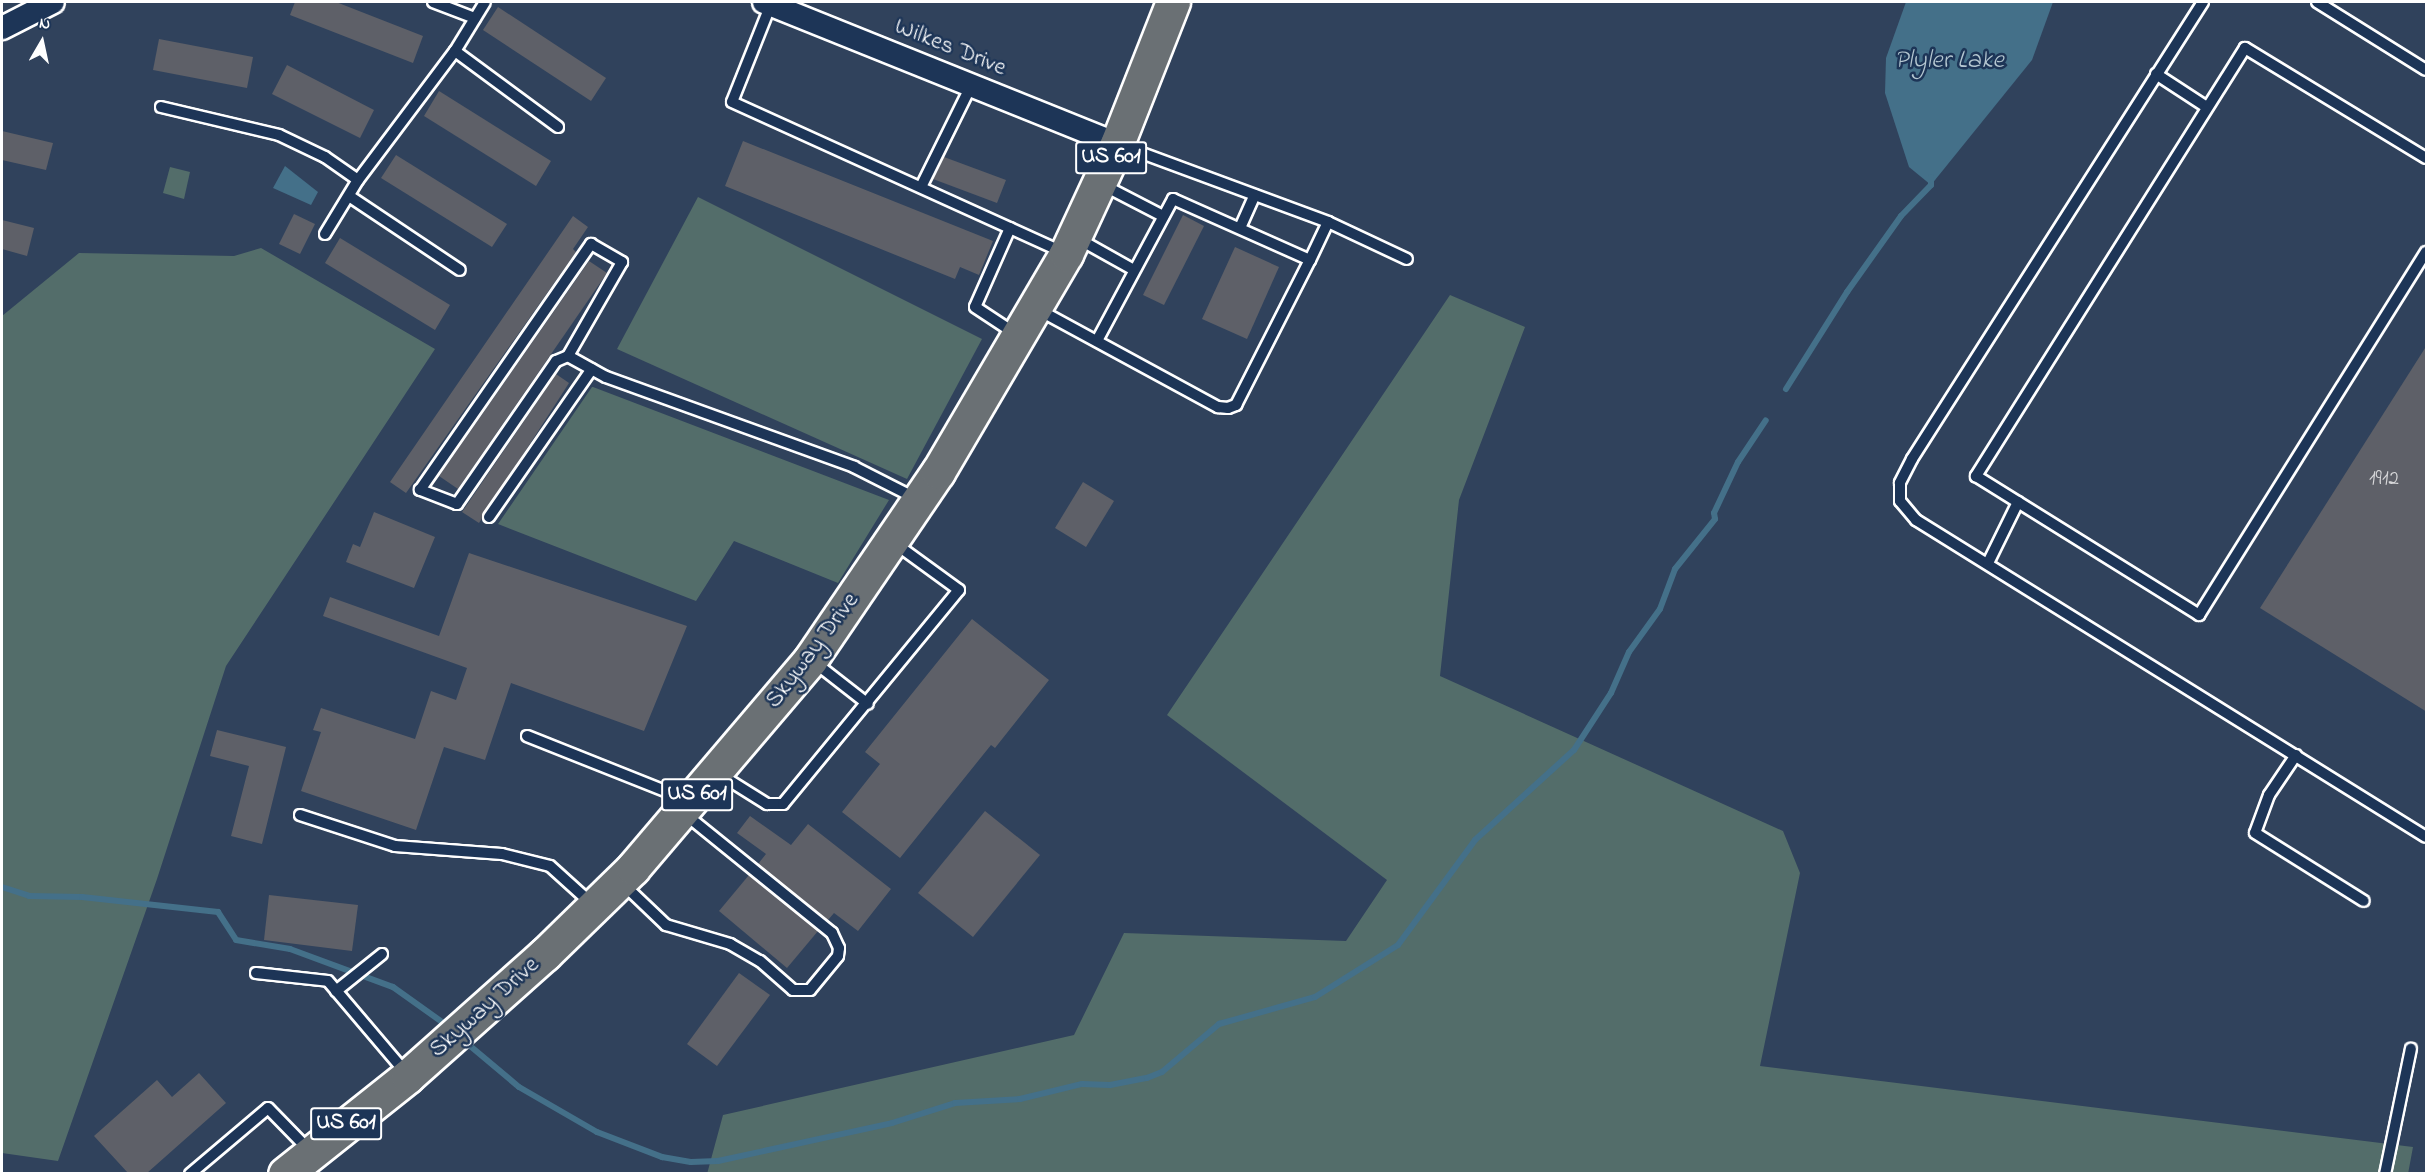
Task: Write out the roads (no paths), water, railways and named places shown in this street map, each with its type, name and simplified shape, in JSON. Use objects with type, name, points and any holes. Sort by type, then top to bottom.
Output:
[{"type":"highway","name":"Skyway Drive","points":[[285,1173],[312,1163],[595,906],[717,772],[810,660],[920,501],[1036,308],[1100,183],[1173,2]]},
{"type":"street","points":[[2,28],[53,2]]},
{"type":"street","name":"Wilkes Drive","points":[[767,3],[1117,144]]},
{"type":"lane","points":[[433,2],[475,18]]},
{"type":"lane","points":[[325,234],[358,180],[455,51],[485,2]]},
{"type":"lane","points":[[2203,2],[1900,483],[1900,501],[1916,520],[2427,837]]},
{"type":"lane","points":[[2317,2],[2427,70]]},
{"type":"lane","points":[[767,3],[732,102],[1010,228],[1070,245],[1134,270]]},
{"type":"lane","points":[[2427,158],[2245,48],[2205,106],[1976,476],[2199,615],[2427,252]]},
{"type":"lane","points":[[455,51],[558,127]]},
{"type":"lane","points":[[2156,74],[2205,106]]},
{"type":"lane","points":[[921,187],[971,86]]},
{"type":"lane","points":[[161,107],[241,123],[279,135],[325,157],[358,180]]},
{"type":"lane","points":[[1117,144],[1328,222],[1407,259]]},
{"type":"lane","points":[[1100,183],[1162,216]]},
{"type":"lane","points":[[1240,228],[1255,195]]},
{"type":"lane","points":[[349,196],[460,270]]},
{"type":"lane","points":[[1097,341],[1170,202],[1178,200],[1310,260]]},
{"type":"lane","points":[[1036,308],[1218,407],[1228,408],[1236,405],[1328,222]]},
{"type":"lane","points":[[1010,228],[975,307],[1019,336]]},
{"type":"lane","points":[[591,244],[622,262],[568,356],[556,362],[457,504],[420,490],[591,244]]},
{"type":"lane","points":[[568,356],[592,369],[854,466],[920,501]]},
{"type":"lane","points":[[489,517],[592,369]]},
{"type":"lane","points":[[1988,563],[2018,502]]},
{"type":"lane","points":[[717,772],[767,804],[783,804],[868,704],[959,590],[893,542]]},
{"type":"lane","points":[[810,660],[868,704]]},
{"type":"lane","points":[[527,736],[687,806],[832,933],[839,948],[838,956],[810,990],[793,990],[760,961],[730,944],[666,925],[620,881]]},
{"type":"lane","points":[[2296,755],[2270,795],[2256,833],[2364,901]]},
{"type":"lane","points":[[300,815],[395,846],[502,854],[550,866],[595,906]]},
{"type":"lane","points":[[336,991],[382,954]]},
{"type":"lane","points":[[256,973],[328,981],[408,1076]]},
{"type":"lane","points":[[2385,1173],[2411,1049]]},
{"type":"lane","points":[[189,1173],[268,1108],[312,1163]]},
{"type":"water","name":"Plyler Lake","points":[[1906,2],[2053,2],[2032,60],[1931,185],[1909,167],[1885,93],[1886,58]]},
{"type":"water","points":[[285,166],[318,192],[311,205],[273,188]]},
{"type":"waterway","points":[[1786,389],[1847,292],[1901,216],[1931,185],[1931,177]]},
{"type":"waterway","points":[[463,1040],[519,1087],[597,1132],[662,1157],[691,1162],[718,1161],[892,1123],[955,1103],[1020,1099],[1082,1084],[1110,1085],[1147,1078],[1162,1072],[1219,1024],[1315,997],[1398,945],[1475,840],[1574,750],[1611,693],[1629,652],[1660,609],[1675,569],[1715,519],[1714,513],[1738,462],[1766,420]]},
{"type":"waterway","points":[[2,887],[29,896],[82,897],[218,912],[236,940],[290,949],[393,987],[449,1027]]}]
